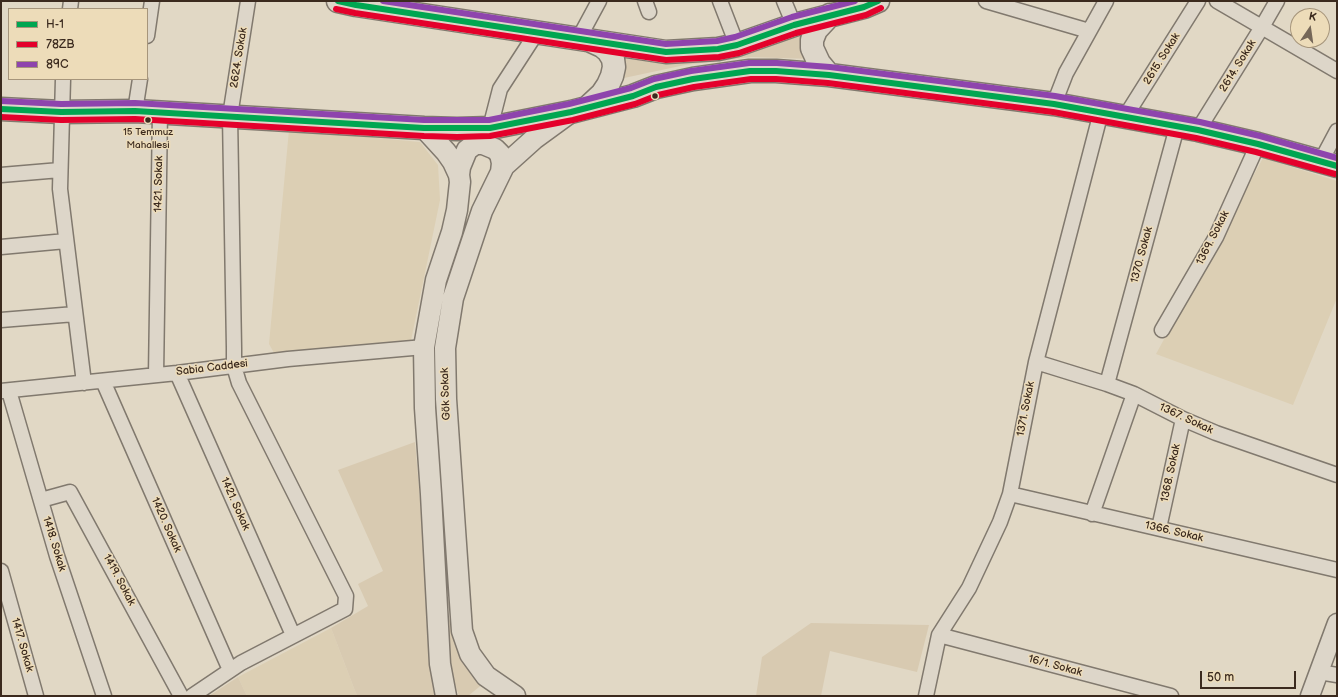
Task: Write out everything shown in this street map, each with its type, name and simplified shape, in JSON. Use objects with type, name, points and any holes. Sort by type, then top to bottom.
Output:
[{"type":"main road","points":[[351,2],[666,52],[718,50],[738,45],[794,24],[868,3]]},
{"type":"main road","points":[[829,75],[818,63],[812,48],[812,40],[816,30],[830,15]]},
{"type":"main road","points":[[580,110],[602,94],[612,76],[614,67],[613,59],[608,51],[602,46],[582,38]]},
{"type":"main road","points":[[1,109],[61,112],[135,111],[424,128],[490,128],[580,110],[633,96],[656,87],[693,79],[750,71],[829,75],[1054,104],[1188,128],[1258,144],[1329,164]]},
{"type":"main road","name":"Gök Sokak","points":[[515,696],[486,676],[470,654],[462,631],[446,399],[445,348],[453,298],[482,211],[504,166],[534,139],[580,110]]},
{"type":"main road","name":"Gök Sokak","points":[[424,128],[453,162],[460,182],[457,210],[452,232],[436,280],[424,347],[424,408],[432,511],[440,664],[446,696]]},
{"type":"main road","points":[[459,176],[461,163],[467,150],[475,144],[483,144],[495,149],[500,154],[502,162],[501,172]]},
{"type":"main road","points":[[432,511],[454,509]]},
{"type":"main road","points":[[499,696],[509,696]]},
{"type":"street","points":[[148,29],[152,1]]},
{"type":"street","name":"2624. Sokak","points":[[248,1],[230,116],[234,366],[239,383],[346,596],[345,609],[293,635]]},
{"type":"street","points":[[582,38],[599,1]]},
{"type":"street","points":[[720,1],[738,45]]},
{"type":"street","points":[[784,1],[794,24]]},
{"type":"street","points":[[986,1],[1089,32]]},
{"type":"street","points":[[1054,104],[1066,73],[1106,1]]},
{"type":"street","name":"2615. Sokak","points":[[1125,117],[1198,1]]},
{"type":"street","points":[[1217,1],[1337,71]]},
{"type":"street","name":"2614. Sokak","points":[[1188,128],[1262,27],[1277,1]]},
{"type":"street","points":[[490,128],[500,89],[537,32]]},
{"type":"street","points":[[63,80],[60,189],[84,383]]},
{"type":"street","points":[[135,111],[140,80]]},
{"type":"street","name":"1421. Sokak","points":[[156,375],[160,112]]},
{"type":"street","name":"1371. Sokak","points":[[926,696],[939,635],[969,588],[1000,522],[1010,494],[1036,362],[1101,112]]},
{"type":"street","name":"1370. Sokak","points":[[1107,384],[1188,128]]},
{"type":"street","points":[[1329,164],[1337,131]]},
{"type":"street","name":"1369. Sokak","points":[[1162,330],[1216,237],[1258,144]]},
{"type":"street","points":[[1,175],[60,170]]},
{"type":"street","points":[[1,247],[66,241]]},
{"type":"street","points":[[1,320],[75,314]]},
{"type":"street","name":"Sabia Caddesi","points":[[5,391],[177,373],[288,359],[424,347]]},
{"type":"street","name":"1367. Sokak","points":[[1036,362],[1134,394],[1183,419],[1216,433],[1337,475]]},
{"type":"street","name":"1421. Sokak","points":[[177,373],[293,635]]},
{"type":"street","name":"1420. Sokak","points":[[103,381],[230,670]]},
{"type":"street","name":"1418. Sokak","points":[[5,391],[104,696]]},
{"type":"street","points":[[1092,514],[1134,394]]},
{"type":"street","name":"1368. Sokak","points":[[1159,528],[1183,419]]},
{"type":"street","name":"1419. Sokak","points":[[41,500],[70,492],[181,696]]},
{"type":"street","name":"1366. Sokak","points":[[1010,494],[1337,570]]},
{"type":"street","name":"1417. Sokak","points":[[1,571],[36,696]]},
{"type":"street","points":[[1310,696],[1337,623]]},
{"type":"street","points":[[192,696],[230,670],[293,635]]},
{"type":"street","name":"16/1. Sokak","points":[[939,635],[1171,696]]},
{"type":"street","points":[[1319,672],[1337,674]]},
{"type":"shaded area","points":[[804,31],[811,59],[751,57],[685,65],[624,78],[626,65],[624,55]]},
{"type":"shaded area","points":[[289,130],[420,142],[438,165],[440,200],[408,355],[282,367],[269,344]]},
{"type":"shaded area","points":[[1263,158],[1337,181],[1337,298],[1293,405],[1156,354]]},
{"type":"shaded area","points":[[415,442],[437,696],[357,696],[331,628],[368,606],[358,584],[383,571],[338,470]]},
{"type":"shaded area","points":[[449,618],[460,652],[484,683],[468,696],[459,696],[452,676],[448,648]]},
{"type":"shaded area","points":[[811,623],[929,625],[917,672],[830,651],[821,696],[756,696],[762,657]]},
{"type":"shaded area","points":[[331,628],[357,696],[247,696],[238,677]]},
{"type":"shaded area","points":[[238,677],[247,696],[209,696]]},
{"type":"transit line","name":"H-1","points":[[338,1],[666,52],[718,49],[737,45],[794,25],[864,7],[878,1]]},
{"type":"transit line","name":"89C","points":[[383,1],[666,44],[717,41],[735,37],[792,17],[855,1]]},
{"type":"transit line","name":"78ZB","points":[[336,9],[666,60],[719,57],[739,53],[796,33],[866,15],[881,8]]},
{"type":"transit line","name":"89C","points":[[1,101],[61,104],[135,103],[424,120],[489,120],[569,104],[631,88],[654,79],[691,71],[749,63],[777,63],[830,67],[1055,96],[1200,122],[1260,136],[1337,158]]},
{"type":"transit line","name":"H-1","points":[[1,109],[61,112],[135,111],[424,128],[490,128],[571,112],[633,96],[656,87],[693,79],[750,71],[776,71],[829,75],[1054,104],[1198,130],[1258,144],[1337,166]]},
{"type":"transit line","name":"78ZB","points":[[1,117],[61,120],[135,119],[424,136],[490,136],[573,120],[635,104],[658,95],[694,87],[751,79],[776,79],[828,83],[1053,112],[1196,138],[1256,152],[1335,174]]},
{"type":"place","name":"15 Temmuz Mahallesi","points":[[148,120]]}]
